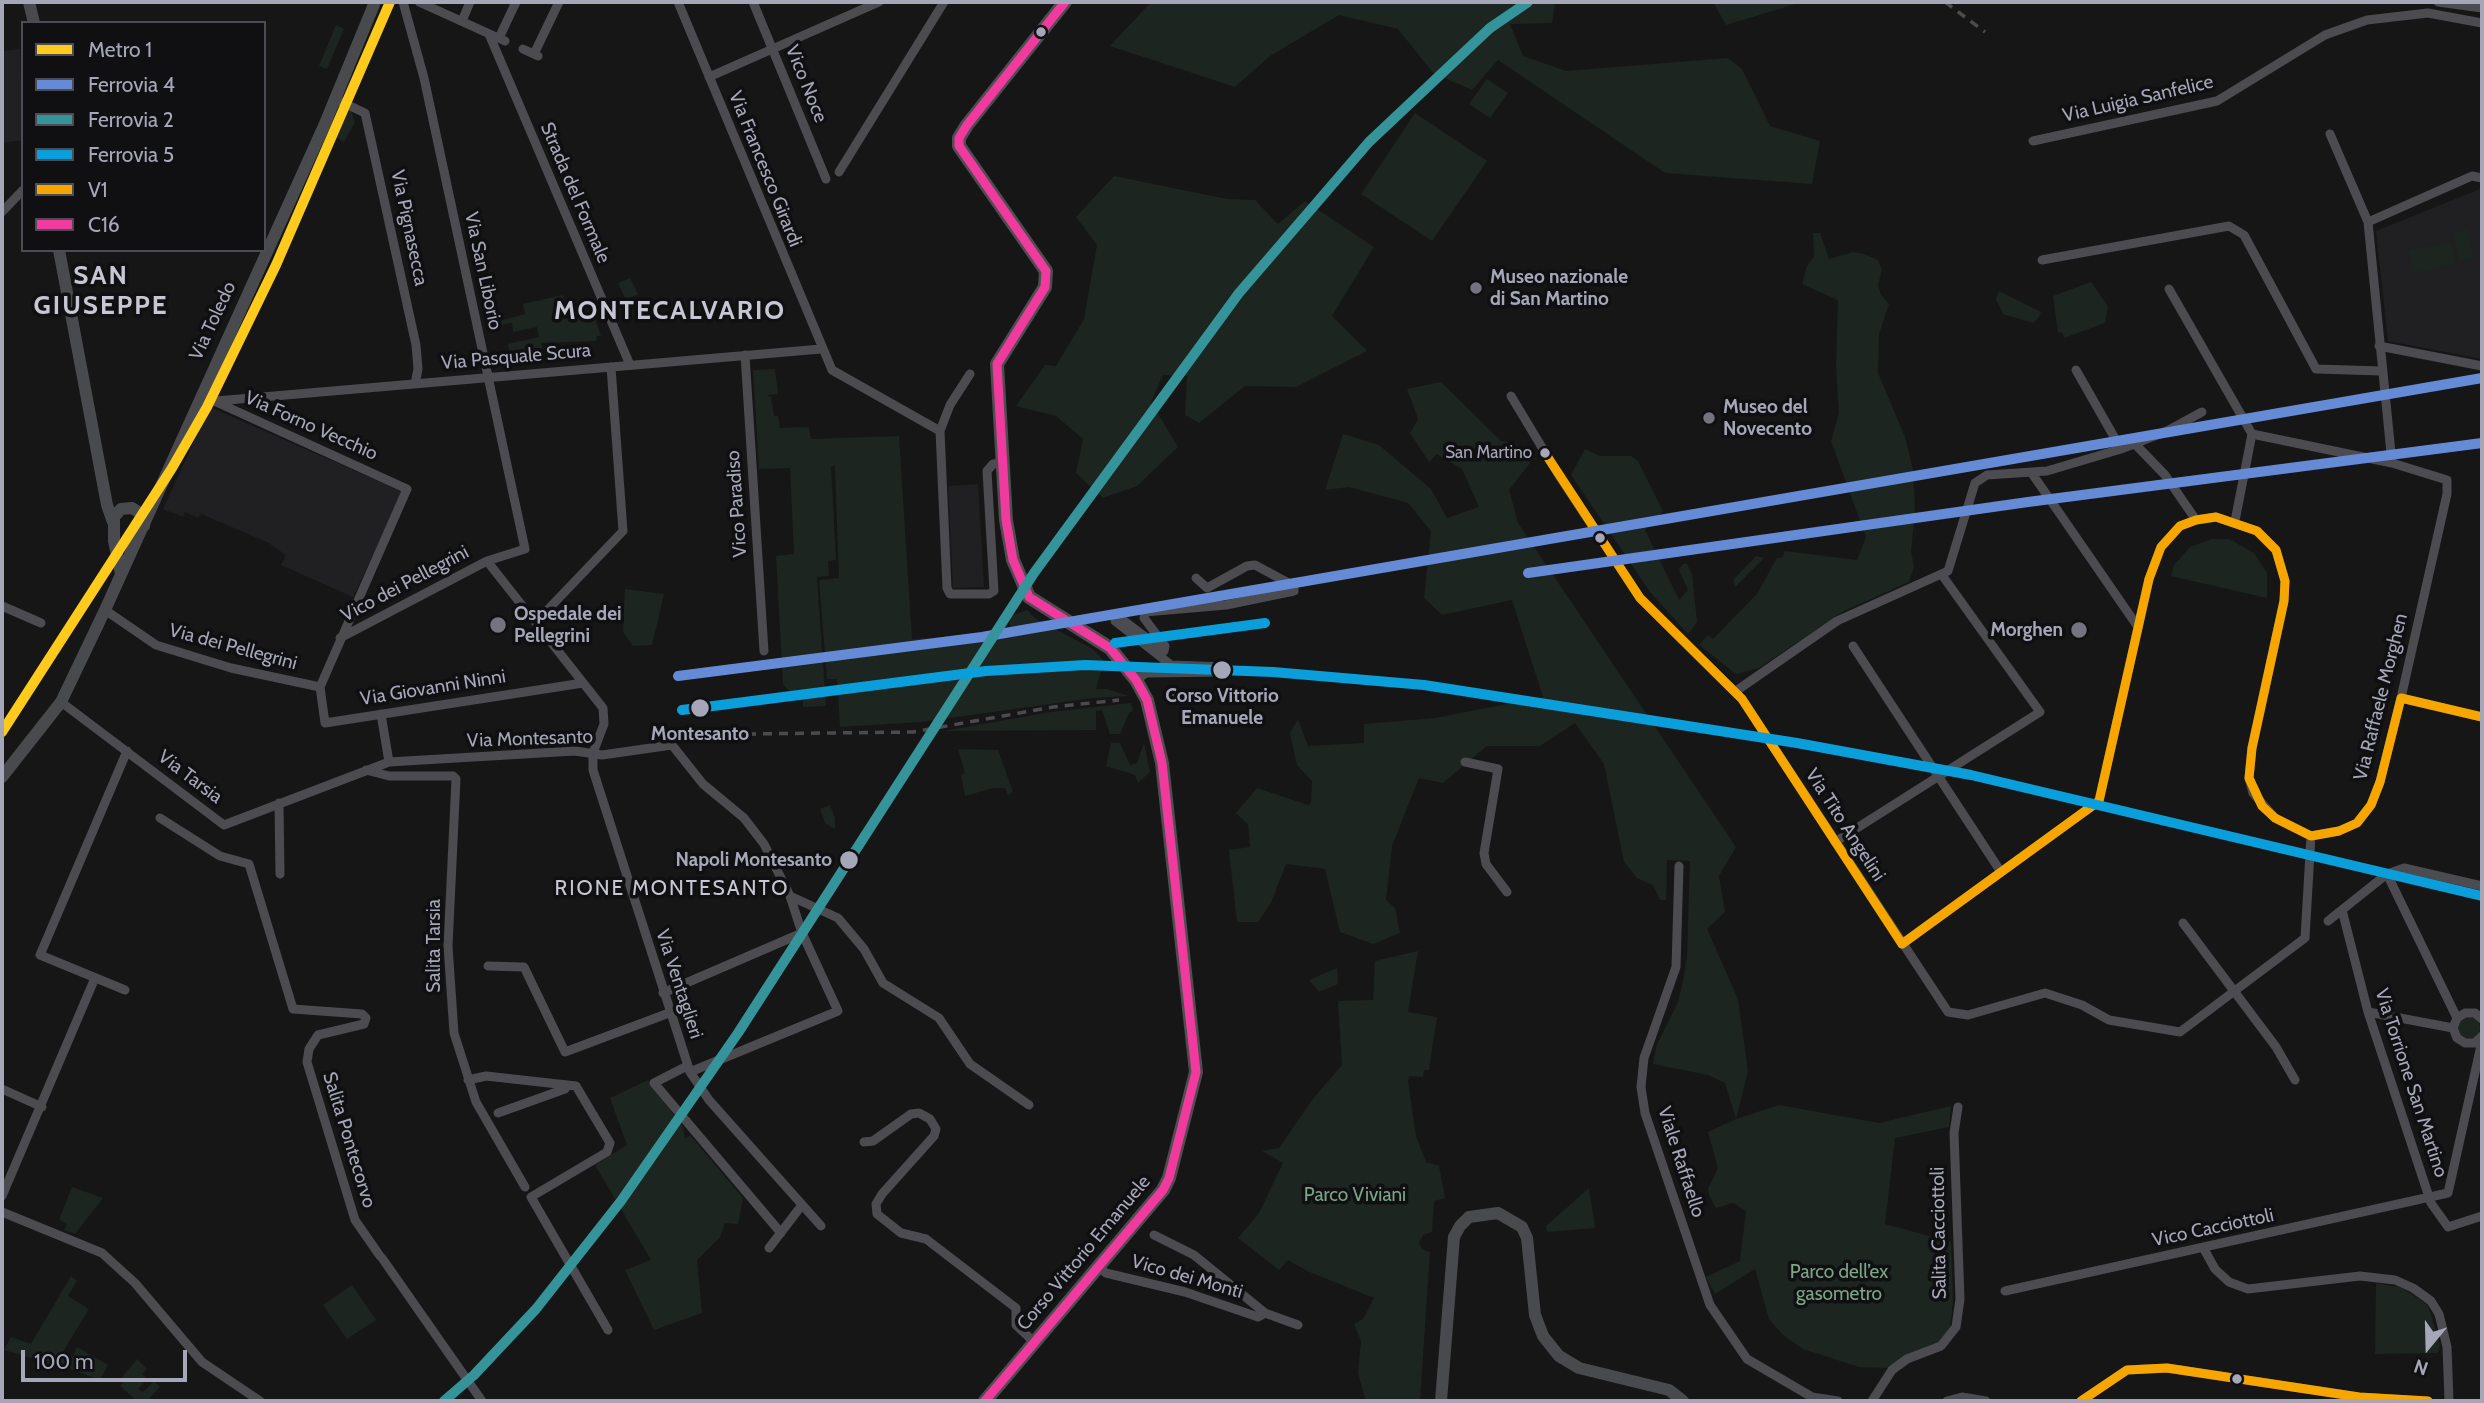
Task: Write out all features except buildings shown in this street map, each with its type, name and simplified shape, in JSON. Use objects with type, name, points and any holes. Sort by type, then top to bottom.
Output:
[{"type":"main road","points":[[29,2],[34,21]]},
{"type":"main road","name":"Via Toledo","points":[[266,249],[377,2]]},
{"type":"main road","name":"Corso Vittorio Emanuele","points":[[985,1401],[1153,1203],[1169,1178],[1196,1070],[1162,761],[1153,717],[1136,680],[1110,648],[1037,605],[1023,589],[1013,560],[1002,463],[997,364],[1045,287],[1048,276],[1038,256],[965,158],[959,141],[967,125],[1065,2]]},
{"type":"main road","points":[[2,777],[61,702],[121,574],[59,252]]},
{"type":"main road","name":"Via Toledo","points":[[121,574],[265,252]]},
{"type":"main road","points":[[132,508],[140,513],[143,529],[129,538],[119,535],[113,524],[121,509],[132,508]]},
{"type":"main road","points":[[1441,1401],[1454,1237],[1469,1217],[1498,1213],[1522,1227],[1527,1238],[1535,1315],[1551,1348],[1579,1368],[1669,1390],[1683,1401]]},
{"type":"street","name":"Via San Liborio","points":[[403,2],[424,78],[525,549]]},
{"type":"street","points":[[419,2],[502,40],[516,2]]},
{"type":"street","points":[[461,21],[470,2]]},
{"type":"street","points":[[523,49],[537,56],[559,2]]},
{"type":"street","name":"Via Francesco Girardi","points":[[678,2],[832,370],[940,431]]},
{"type":"street","name":"Vico Noce","points":[[753,2],[826,179]]},
{"type":"street","points":[[709,77],[879,2]]},
{"type":"street","points":[[839,172],[944,2]]},
{"type":"street","points":[[2428,13],[2432,2]]},
{"type":"street","points":[[2438,2],[2482,8]]},
{"type":"street","name":"Via Luigia Sanfelice","points":[[2033,141],[2217,101],[2325,35],[2367,20],[2428,13],[2482,23]]},
{"type":"street","name":"Strada del Formale","points":[[489,33],[630,365]]},
{"type":"street","name":"Via Pignasecca","points":[[335,99],[365,113],[415,336],[418,369],[415,384]]},
{"type":"street","points":[[2252,434],[2392,463],[2368,222],[2330,134]]},
{"type":"street","points":[[2368,222],[2472,176],[2482,178]]},
{"type":"street","points":[[2,212],[21,192]]},
{"type":"street","points":[[2042,260],[2229,226],[2244,236],[2316,369],[2381,370]]},
{"type":"street","points":[[2169,289],[2252,434],[2235,521]]},
{"type":"street","points":[[2379,345],[2482,366]]},
{"type":"street","name":"Via Pasquale Scura","points":[[214,401],[821,349]]},
{"type":"street","name":"Vico Paradiso","points":[[745,355],[764,651]]},
{"type":"street","points":[[536,622],[623,531],[611,367]]},
{"type":"street","points":[[2076,370],[2121,449]]},
{"type":"street","points":[[970,374],[950,405],[940,431],[947,588],[950,594],[989,594],[994,591],[986,471],[993,464],[1002,463]]},
{"type":"street","name":"Via Forno Vecchio","points":[[201,396],[407,489],[340,638]]},
{"type":"street","name":"Via Tito Angelini","points":[[1511,396],[1558,474],[1640,598],[1736,691],[1939,1003],[1957,1015],[1968,1016],[2045,993],[2082,1005],[2109,1020],[2180,1032],[2305,938],[2311,836]]},
{"type":"street","points":[[1736,691],[1837,621],[1948,571],[1975,483],[1987,475],[2047,471],[2135,444],[2202,412]]},
{"type":"street","points":[[2135,444],[2165,475],[2196,520]]},
{"type":"street","name":"Via Raffaele Morghen","points":[[2311,836],[2339,831],[2357,823],[2371,805],[2380,782],[2401,698],[2447,494],[2447,480],[2392,463]]},
{"type":"street","points":[[2031,472],[2138,627]]},
{"type":"street","points":[[1902,944],[2099,801],[2149,579],[2161,547],[2180,526],[2196,520],[2216,517],[2235,521],[2256,531],[2276,550],[2284,581],[2284,601],[2252,748],[2249,778],[2262,806],[2283,823],[2311,836]]},
{"type":"street","name":"Vico dei Pellegrini","points":[[340,638],[487,561],[525,549]]},
{"type":"street","points":[[487,561],[601,704],[605,713],[603,730],[593,754]]},
{"type":"street","points":[[1136,680],[1146,673],[1228,672],[1228,667],[1193,668],[1171,665],[1115,621],[1119,617],[1164,651],[1165,646],[1144,618],[1145,612],[1226,605],[1294,591],[1294,586],[1255,565],[1247,566],[1206,587],[1196,578]]},
{"type":"street","points":[[1835,842],[2040,712],[1942,575]]},
{"type":"street","points":[[2,606],[41,623]]},
{"type":"street","name":"Via dei Pellegrini","points":[[105,610],[156,645],[230,668],[320,687]]},
{"type":"street","points":[[320,687],[340,638]]},
{"type":"street","points":[[1853,646],[2001,872]]},
{"type":"street","name":"Via Giovanni Ninni","points":[[320,687],[325,723],[581,679]]},
{"type":"street","points":[[2401,698],[2482,716]]},
{"type":"street","name":"Via Tarsia","points":[[61,702],[224,825],[389,762]]},
{"type":"street","points":[[382,714],[389,762]]},
{"type":"street","name":"Via Montesanto","points":[[389,762],[575,751],[593,754],[672,745],[703,784],[744,818],[764,844],[790,896]]},
{"type":"street","points":[[125,990],[40,954],[127,751]]},
{"type":"street","name":"Via Ventaglieri","points":[[593,754],[593,770],[689,1069],[709,1100],[821,1227]]},
{"type":"street","points":[[1465,762],[1498,769],[1484,853],[1486,864],[1507,892]]},
{"type":"street","name":"Salita Tarsia","points":[[366,770],[389,776],[453,776],[456,779],[448,946],[453,1024],[468,1080],[491,1115],[525,1187]]},
{"type":"street","points":[[279,803],[280,874]]},
{"type":"street","name":"Salita Pontecorvo","points":[[160,818],[220,856],[249,864],[293,1009],[362,1014],[366,1018],[364,1024],[318,1035],[309,1049],[307,1062],[355,1220],[482,1401]]},
{"type":"street","name":"Viale Raffaello","points":[[1679,866],[1676,967],[1644,1058],[1641,1087],[1644,1113],[1710,1305],[1747,1359],[1812,1396],[1838,1401]]},
{"type":"street","points":[[2328,921],[2387,874],[2404,868],[2482,886]]},
{"type":"street","points":[[2387,874],[2457,1018]]},
{"type":"street","points":[[790,896],[838,918],[864,949],[883,983],[939,1018],[970,1064],[1030,1105]]},
{"type":"street","points":[[781,1233],[654,1083],[838,1011],[802,933],[790,896]]},
{"type":"street","name":"Via Torrione San Martino","points":[[2342,910],[2368,1012],[2429,1198],[2448,1227],[2482,1216]]},
{"type":"street","points":[[2183,923],[2276,1048],[2295,1080]]},
{"type":"street","points":[[663,993],[802,933]]},
{"type":"street","points":[[488,966],[524,967],[565,1052],[669,1013]]},
{"type":"street","points":[[2,1196],[96,978]]},
{"type":"street","points":[[2368,1012],[2453,1028]]},
{"type":"street","points":[[2482,1020],[2470,1012],[2457,1018],[2453,1028],[2457,1038],[2465,1043],[2475,1043],[2482,1038]]},
{"type":"street","name":"Vico Cacciottoli","points":[[2005,1292],[2448,1193],[2482,1038]]},
{"type":"street","points":[[468,1080],[486,1076],[574,1086],[611,1147],[531,1197],[608,1330]]},
{"type":"street","points":[[491,1115],[574,1086]]},
{"type":"street","points":[[2,1089],[42,1107]]},
{"type":"street","name":"Salita Cacciottoli","points":[[1872,1401],[1892,1370],[1907,1359],[1941,1346],[1956,1327],[1960,1299],[1954,1133],[1958,1107]]},
{"type":"street","points":[[864,1142],[873,1141],[911,1114],[919,1113],[930,1119],[936,1129],[934,1136],[882,1194],[876,1204],[877,1214],[904,1235],[926,1239],[1016,1308],[1016,1325],[1035,1343]]},
{"type":"street","points":[[769,1248],[802,1205]]},
{"type":"street","points":[[2,1212],[103,1253],[157,1308],[202,1362],[260,1401]]},
{"type":"street","points":[[1154,1235],[1194,1255],[1265,1313],[1298,1325]]},
{"type":"street","points":[[2204,1249],[2215,1269],[2229,1282],[2248,1289],[2360,1276],[2395,1280],[2413,1288],[2431,1301],[2439,1314],[2447,1347],[2449,1401]]},
{"type":"street","name":"Vico dei Monti","points":[[1100,1265],[1106,1272],[1185,1292],[1258,1317],[1265,1313]]},
{"type":"street","points":[[2081,1401],[2127,1370],[2167,1367],[2358,1397],[2428,1401]]},
{"type":"street","points":[[1947,1401],[1962,1397],[1986,1401]]},
{"type":"shaded area","points":[[20,49],[21,140],[2,143],[2,51]]},
{"type":"shaded area","points":[[2480,189],[2482,359],[2388,341],[2376,231]]},
{"type":"shaded area","points":[[210,407],[403,492],[353,597],[281,565],[286,555],[267,542],[201,514],[198,518],[185,512],[183,517],[163,509]]},
{"type":"shaded area","points":[[978,484],[984,587],[953,588],[948,486]]},
{"type":"green space","points":[[1151,2],[1555,2],[1552,23],[1510,24],[1523,56],[1566,71],[1728,58],[1742,69],[1770,126],[1820,141],[1812,184],[1665,173],[1498,60],[1472,90],[1433,73],[1398,29],[1339,15],[1270,56],[1235,87],[1110,46]]},
{"type":"green space","points":[[1713,2],[1802,2],[1726,25]]},
{"type":"green space","points":[[336,25],[344,29],[327,69],[319,66]]},
{"type":"green space","points":[[1487,79],[1508,93],[1490,118],[1469,104]]},
{"type":"green space","points":[[338,111],[351,111],[355,122],[344,142],[327,132]]},
{"type":"green space","points":[[1415,113],[1487,161],[1432,241],[1361,194]]},
{"type":"green space","points":[[1114,176],[1227,199],[1255,200],[1278,224],[1305,201],[1374,247],[1332,316],[1367,351],[1296,387],[1245,386],[1199,423],[1185,415],[1187,376],[1163,375],[1151,402],[1178,447],[1137,486],[1103,498],[1076,473],[1083,439],[1056,416],[1016,406],[1045,365],[1056,366],[1084,319],[1097,245],[1076,217]]},
{"type":"green space","points":[[2467,229],[2473,258],[2459,261],[2453,233]]},
{"type":"green space","points":[[1813,233],[1820,233],[1829,259],[1853,252],[1864,254],[1878,260],[1882,270],[1878,285],[1881,295],[1889,304],[1879,334],[1878,373],[1905,437],[1913,470],[1915,512],[1911,551],[1914,567],[1909,582],[1844,611],[1759,668],[1736,674],[1699,645],[1708,635],[1713,639],[1757,594],[1777,558],[1782,558],[1785,551],[1857,560],[1866,537],[1831,441],[1839,413],[1836,366],[1838,300],[1802,284],[1807,266],[1814,257]]},
{"type":"green space","points":[[2451,242],[2456,264],[2413,273],[2409,250]]},
{"type":"green space","points":[[630,278],[638,294],[626,300],[618,283]]},
{"type":"green space","points":[[2091,282],[2108,306],[2105,323],[2064,338],[2062,332],[2058,333],[2053,296]]},
{"type":"green space","points":[[1999,291],[2041,312],[2039,317],[2033,323],[2003,314],[1996,299]]},
{"type":"green space","points":[[563,295],[569,318],[593,313],[601,336],[597,336],[596,341],[541,343],[543,353],[510,359],[508,344],[539,337],[537,327],[513,332],[512,323],[499,325],[499,321],[525,314],[523,304]]},
{"type":"green space","points":[[775,369],[778,394],[767,395],[771,397],[774,416],[778,416],[780,428],[809,427],[811,439],[899,436],[912,639],[1010,634],[1010,616],[1027,610],[1036,619],[1093,649],[1104,661],[1096,689],[1107,689],[1129,696],[1093,698],[921,722],[840,727],[837,679],[827,679],[819,580],[839,578],[835,466],[831,466],[836,560],[828,561],[829,576],[817,577],[826,706],[803,707],[803,701],[798,701],[783,684],[776,556],[794,554],[790,468],[759,469],[753,370]]},
{"type":"green space","points":[[1441,382],[1501,441],[1516,443],[1530,463],[1509,490],[1518,523],[1736,847],[1719,876],[1725,912],[1707,929],[1738,999],[1748,1071],[1736,1119],[1725,1083],[1708,1075],[1653,1064],[1657,1044],[1678,1002],[1682,986],[1687,956],[1690,861],[1667,860],[1666,900],[1660,900],[1653,885],[1637,878],[1624,862],[1604,764],[1575,723],[1540,746],[1487,746],[1443,783],[1419,778],[1392,846],[1386,900],[1395,908],[1400,933],[1373,944],[1340,932],[1325,869],[1286,864],[1271,903],[1258,922],[1237,922],[1229,850],[1250,847],[1248,824],[1236,813],[1257,788],[1308,805],[1311,803],[1312,781],[1297,765],[1290,733],[1298,719],[1308,746],[1364,743],[1364,724],[1435,718],[1543,697],[1512,600],[1442,615],[1424,598],[1431,531],[1408,503],[1349,487],[1325,490],[1343,434],[1379,445],[1431,489],[1447,518],[1479,507],[1462,469],[1437,454],[1429,462],[1410,433],[1418,419],[1407,389]]},
{"type":"green space","points":[[1585,449],[1600,456],[1631,456],[1638,461],[1663,511],[1645,530],[1679,600],[1688,590],[1679,570],[1683,564],[1687,564],[1692,574],[1697,622],[1688,634],[1650,592],[1571,475]]},
{"type":"green space","points":[[2212,539],[2229,539],[2254,553],[2267,573],[2267,598],[2171,576],[2174,565],[2190,547]]},
{"type":"green space","points":[[1756,556],[1764,558],[1735,587],[1733,580]]},
{"type":"green space","points":[[625,589],[664,594],[652,645],[633,646],[623,632]]},
{"type":"green space","points":[[1131,703],[1133,711],[1129,713],[1120,734],[1110,734],[1102,710],[1096,711],[1096,730],[943,731],[1051,712]]},
{"type":"green space","points":[[1111,743],[1120,743],[1130,765],[1137,763],[1144,743],[1150,772],[1138,783],[1135,775],[1106,766]]},
{"type":"green space","points":[[958,749],[998,750],[1013,792],[1008,795],[1005,788],[993,788],[965,796],[961,775],[965,773]]},
{"type":"green space","points":[[830,805],[835,818],[835,829],[825,823],[820,809]]},
{"type":"green space","name":"Parco Viviani","points":[[1418,951],[1408,1012],[1437,1017],[1429,1070],[1424,1070],[1423,1077],[1409,1076],[1408,1081],[1416,1136],[1426,1162],[1439,1166],[1445,1198],[1434,1201],[1432,1232],[1423,1235],[1419,1243],[1422,1249],[1430,1252],[1420,1401],[1366,1401],[1358,1373],[1361,1341],[1354,1324],[1363,1319],[1374,1298],[1307,1271],[1288,1260],[1279,1270],[1238,1238],[1259,1213],[1283,1163],[1262,1151],[1279,1148],[1312,1100],[1342,1065],[1338,1001],[1373,1000],[1375,961]]},
{"type":"green space","points":[[1337,968],[1338,984],[1319,992],[1309,980]]},
{"type":"green space","points":[[2469,1017],[2477,1020],[2480,1028],[2477,1036],[2469,1039],[2461,1036],[2458,1028],[2461,1020]]},
{"type":"green space","points":[[648,1080],[683,1127],[685,1139],[690,1135],[743,1198],[738,1224],[725,1223],[720,1237],[697,1260],[702,1313],[654,1330],[625,1270],[651,1260],[595,1165],[627,1145],[610,1098]]},
{"type":"green space","name":"Parco dell’ex gasometro","points":[[1779,1105],[1879,1123],[1951,1106],[1949,1127],[1895,1138],[1885,1224],[1951,1242],[1953,1300],[1950,1329],[1939,1344],[1914,1353],[1888,1368],[1859,1367],[1803,1349],[1783,1335],[1769,1319],[1755,1269],[1715,1294],[1706,1277],[1740,1261],[1746,1211],[1733,1203],[1716,1208],[1709,1195],[1708,1189],[1718,1168],[1708,1132],[1736,1119]]},
{"type":"green space","points":[[72,1187],[103,1198],[75,1234],[64,1230],[67,1224],[59,1220]]},
{"type":"green space","points":[[1589,1188],[1595,1228],[1547,1232],[1546,1226]]},
{"type":"green space","points":[[71,1276],[77,1281],[68,1296],[89,1309],[61,1355],[68,1359],[64,1368],[4,1350],[11,1337],[31,1344]]},
{"type":"green space","points":[[2376,1283],[2402,1288],[2428,1305],[2440,1345],[2438,1353],[2375,1354]]},
{"type":"green space","points":[[352,1285],[376,1320],[347,1339],[323,1305]]},
{"type":"green space","points":[[77,1347],[108,1365],[100,1380],[68,1368]]},
{"type":"green space","points":[[137,1359],[147,1369],[142,1374],[147,1379],[138,1389],[143,1392],[154,1381],[160,1387],[147,1401],[137,1401],[120,1386],[125,1380],[122,1377]]},
{"type":"railway","points":[[1945,2],[1985,32]]},
{"type":"railway","points":[[1167,696],[1241,691]]},
{"type":"railway","points":[[747,734],[913,732],[1053,707],[1119,700]]},
{"type":"metro line","name":"1","points":[[2,732],[172,468],[207,407],[276,265],[390,2]]},
{"type":"rail line","name":"2","points":[[444,1401],[474,1375],[536,1309],[621,1201],[738,1033],[1034,573],[1239,293],[1369,142],[1490,28],[1528,2]]},
{"type":"rail line","name":"4","points":[[678,676],[982,637],[2482,378]]},
{"type":"rail line","name":"4","points":[[1528,573],[2028,502],[2482,443]]},
{"type":"rail line","name":"5","points":[[1115,643],[1265,623]]},
{"type":"rail line","name":"5","points":[[682,710],[986,671],[1085,665],[1273,672],[1424,685],[1797,743],[1971,775],[2482,896]]},
{"type":"transit line","name":"C16","points":[[985,1401],[1163,1190],[1169,1178],[1196,1072],[1162,763],[1147,700],[1136,680],[1110,648],[1029,597],[1013,560],[1006,520],[997,364],[1045,287],[1046,271],[959,146],[959,138],[967,125],[1065,2]]},
{"type":"transit line","name":"V1","points":[[1545,453],[1640,598],[1742,699],[1902,944]]},
{"type":"transit line","name":"V1","points":[[2099,801],[2149,579],[2161,547],[2180,526],[2196,520],[2216,517],[2257,531],[2276,550],[2285,581],[2284,601],[2252,748],[2249,778],[2262,806],[2275,818],[2311,836],[2339,831],[2357,823],[2371,805],[2380,782],[2401,698]]},
{"type":"transit line","name":"V1","points":[[2401,698],[2482,717]]},
{"type":"transit line","name":"V1","points":[[1902,944],[2099,801]]},
{"type":"transit line","name":"V1","points":[[2081,1401],[2127,1370],[2167,1368],[2359,1397],[2428,1401]]},
{"type":"place","name":"Museo nazionale di San Martino","points":[[1476,288]]},
{"type":"place","name":"Museo del Novecento","points":[[1709,418]]},
{"type":"place","name":"San Martino","points":[[1545,453]]},
{"type":"place","name":"Ospedale dei Pellegrini","points":[[498,625]]},
{"type":"place","name":"Morghen","points":[[2079,630]]},
{"type":"place","name":"Corso Vittorio Emanuele","points":[[1222,670]]},
{"type":"place","name":"Montesanto","points":[[700,708]]},
{"type":"place","name":"Napoli Montesanto","points":[[849,860]]},
{"type":"district","name":"SAN GIUSEPPE","points":[[101,291]]},
{"type":"district","name":"MONTECALVARIO","points":[[670,311]]},
{"type":"district","name":"RIONE MONTESANTO","points":[[672,889]]}]
